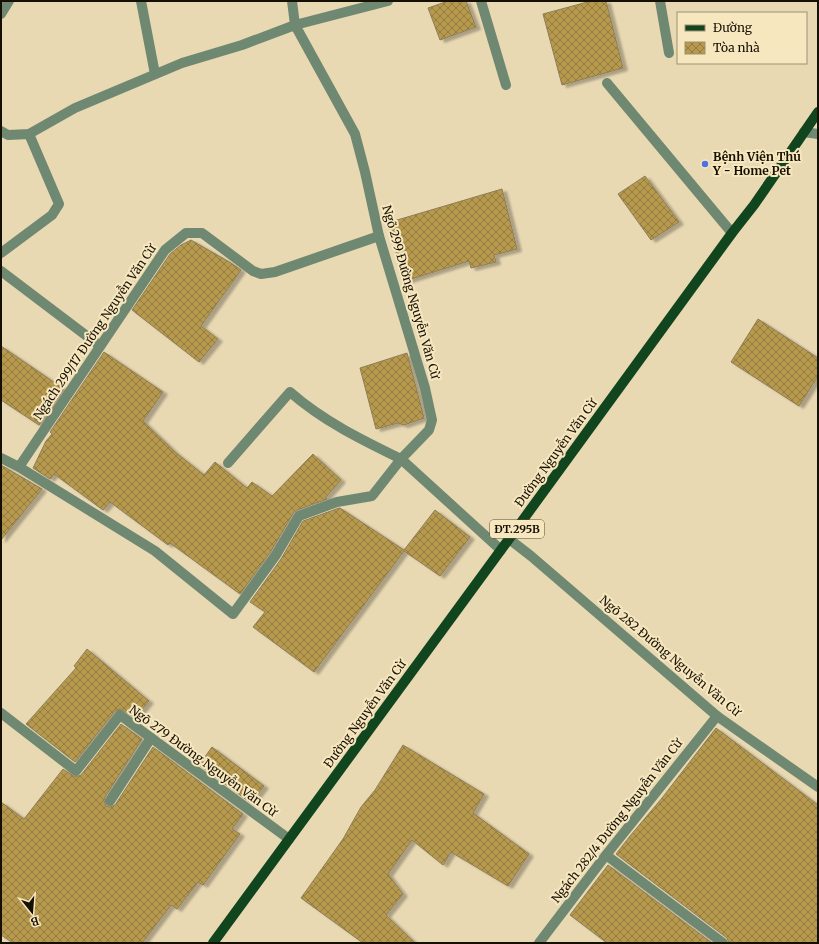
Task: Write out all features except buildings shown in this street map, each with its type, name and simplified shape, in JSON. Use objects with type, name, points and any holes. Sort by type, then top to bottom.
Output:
[{"type":"main road","name":"Đường Nguyễn Văn Cừ","points":[[213,943],[754,205],[818,112]]},
{"type":"street","points":[[1,14],[9,1]]},
{"type":"street","points":[[142,1],[155,74]]},
{"type":"street","name":"Ngõ 299 Đường Nguyễn Văn Cừ","points":[[19,467],[155,551],[233,614],[276,555],[299,516],[337,502],[372,496],[401,459],[429,430],[432,420],[425,388],[379,236],[366,172],[355,134],[296,25],[292,1]]},
{"type":"street","points":[[1,131],[8,135],[29,134],[75,108],[182,63],[242,45],[296,25],[388,1]]},
{"type":"street","points":[[481,1],[506,85]]},
{"type":"street","points":[[660,1],[669,53]]},
{"type":"street","points":[[607,83],[732,233]]},
{"type":"street","points":[[804,132],[818,134]]},
{"type":"street","points":[[1,253],[52,215],[59,204],[29,134]]},
{"type":"street","name":"Ngách 299/17 Đường Nguyễn Văn Cừ","points":[[19,467],[165,250],[186,233],[202,234],[253,271],[261,274],[275,272],[379,236]]},
{"type":"street","points":[[1,271],[100,346]]},
{"type":"street","points":[[228,463],[290,392],[307,407],[360,440],[401,459],[501,550]]},
{"type":"street","points":[[1,458],[19,467]]},
{"type":"street","name":"Ngõ 282 Đường Nguyễn Văn Cừ","points":[[510,539],[717,716],[818,787]]},
{"type":"street","name":"Ngõ 279 Đường Nguyễn Văn Cừ","points":[[1,713],[76,771],[120,715],[289,839]]},
{"type":"street","name":"Ngách 282/4 Đường Nguyễn Văn Cừ","points":[[539,943],[606,855],[717,716]]},
{"type":"street","points":[[110,801],[151,738]]},
{"type":"street","points":[[606,855],[724,943]]},
{"type":"place","name":"Bệnh Viện Thú Y - Home Pet","points":[[705,164]]}]
